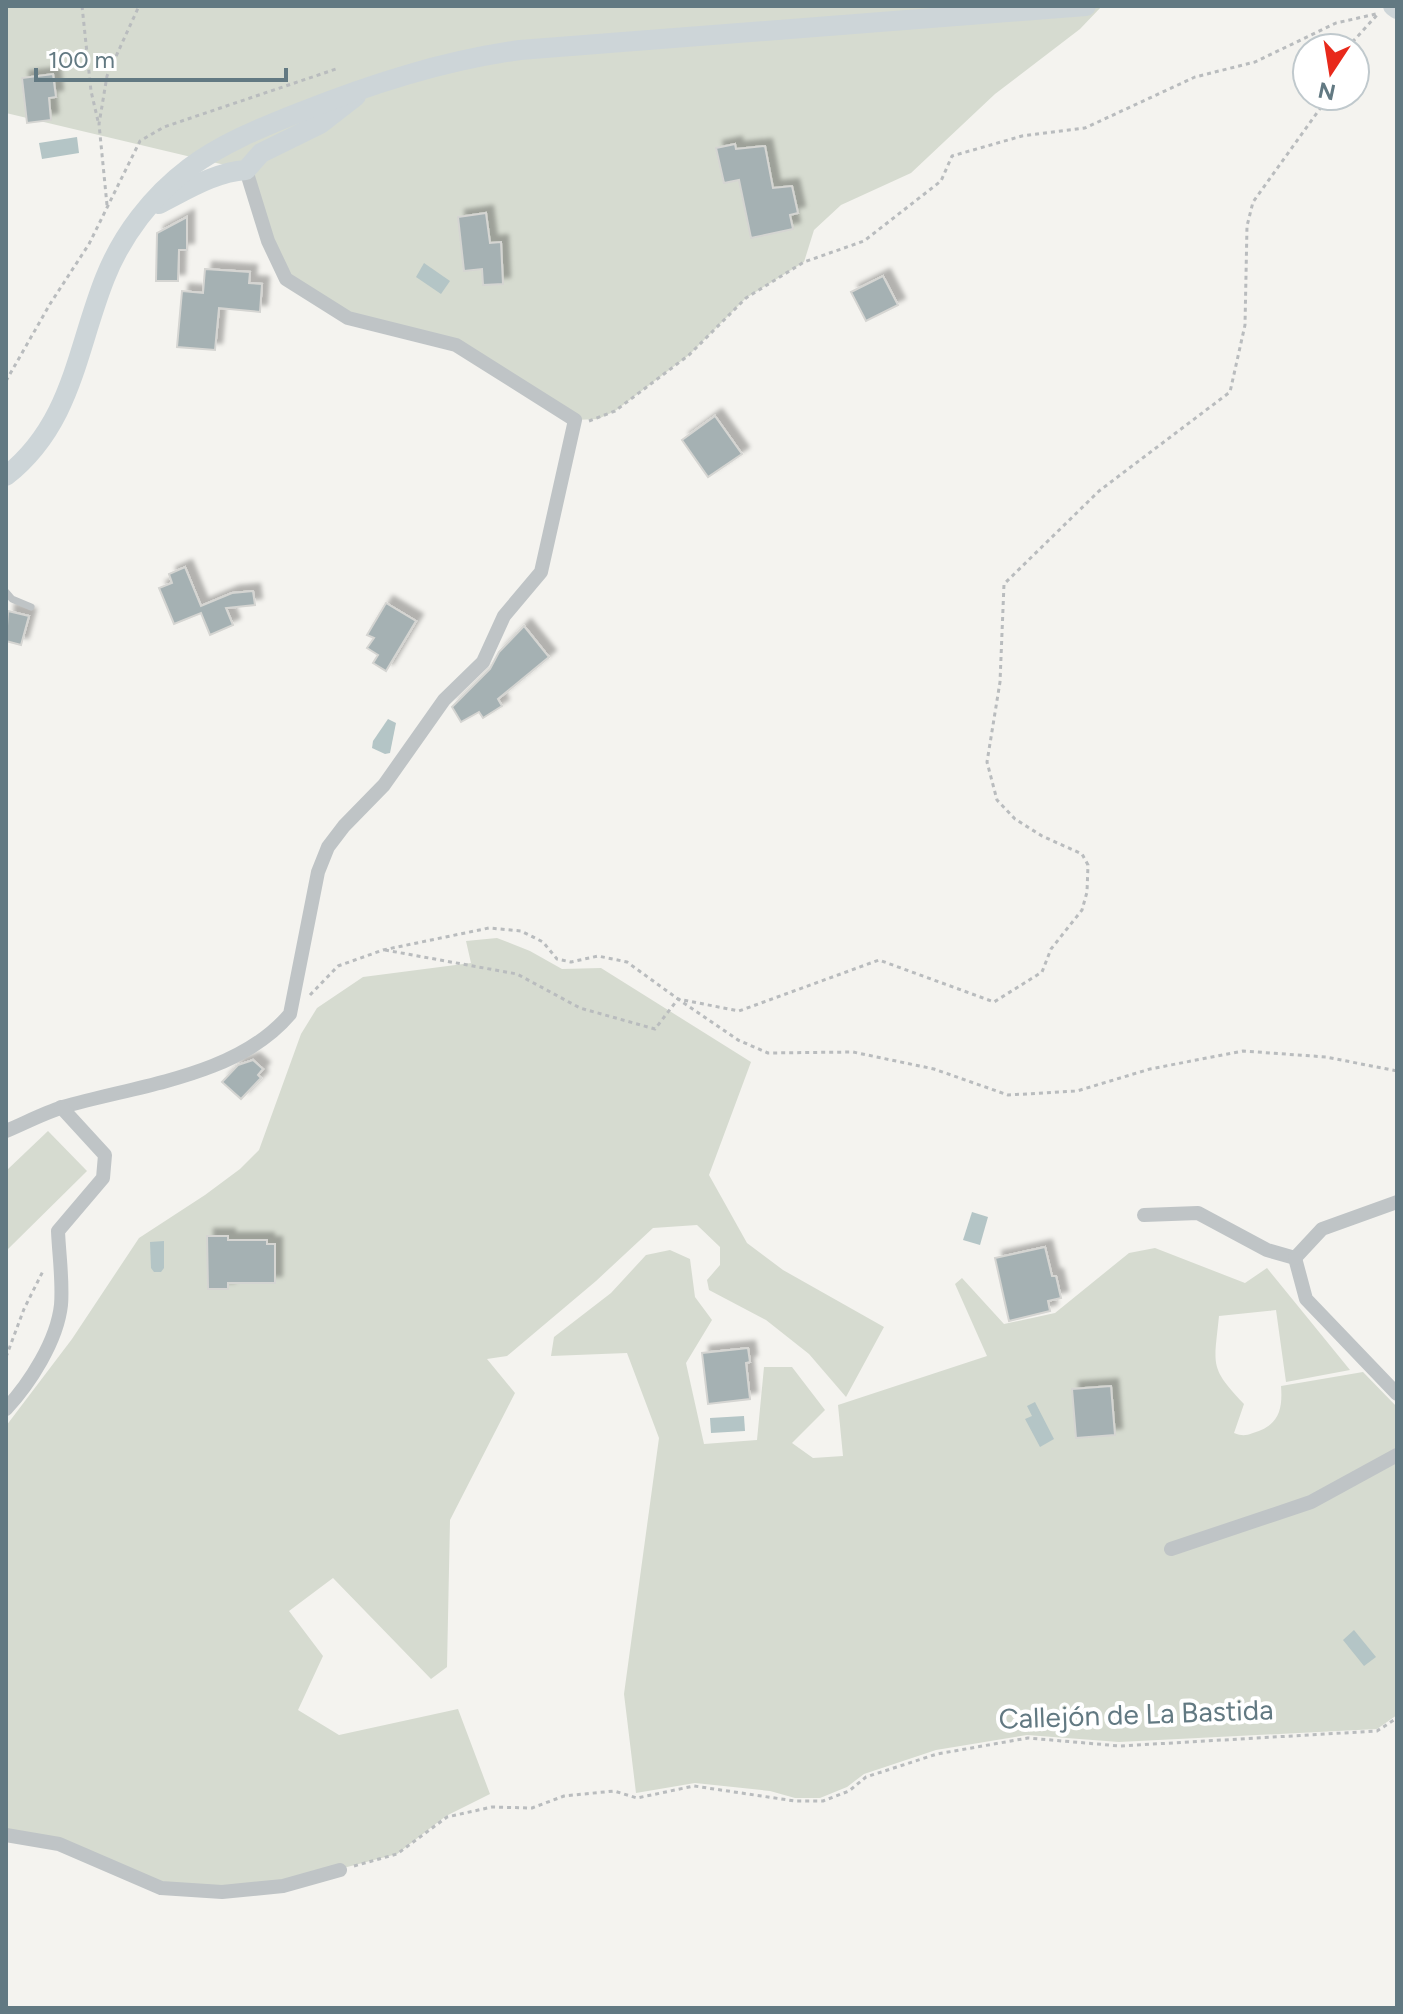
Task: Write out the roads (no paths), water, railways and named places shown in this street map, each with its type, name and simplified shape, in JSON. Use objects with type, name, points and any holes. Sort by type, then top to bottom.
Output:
[{"type":"main road","points":[[6,476],[36,448],[62,406],[71,387],[104,280],[116,253],[143,212],[190,167],[267,125],[372,84],[456,60],[556,46],[1086,6]]},
{"type":"main road","points":[[143,212],[214,177],[230,171],[246,170],[261,153],[320,124],[372,84]]},
{"type":"street","points":[[6,1131],[61,1107],[178,1080],[244,1051],[277,1029],[290,1014],[318,872],[328,847],[384,785],[444,700],[483,662],[504,616],[541,572],[575,420],[456,345],[348,318],[286,279],[268,241],[246,170]]},
{"type":"street","points":[[6,1409],[46,1353],[61,1307],[58,1231],[103,1178],[105,1155],[61,1107]]},
{"type":"street","points":[[1295,1258],[1322,1229],[1397,1202]]},
{"type":"street","points":[[1144,1215],[1198,1213],[1267,1250],[1295,1258]]},
{"type":"street","points":[[1295,1258],[1306,1299],[1397,1394]]},
{"type":"street","points":[[1171,1549],[1311,1502],[1397,1455]]},
{"type":"street","points":[[6,1835],[59,1844],[161,1888],[222,1892],[283,1886],[340,1870]]},
{"type":"lane","points":[[6,592],[12,599],[31,607]]}]
